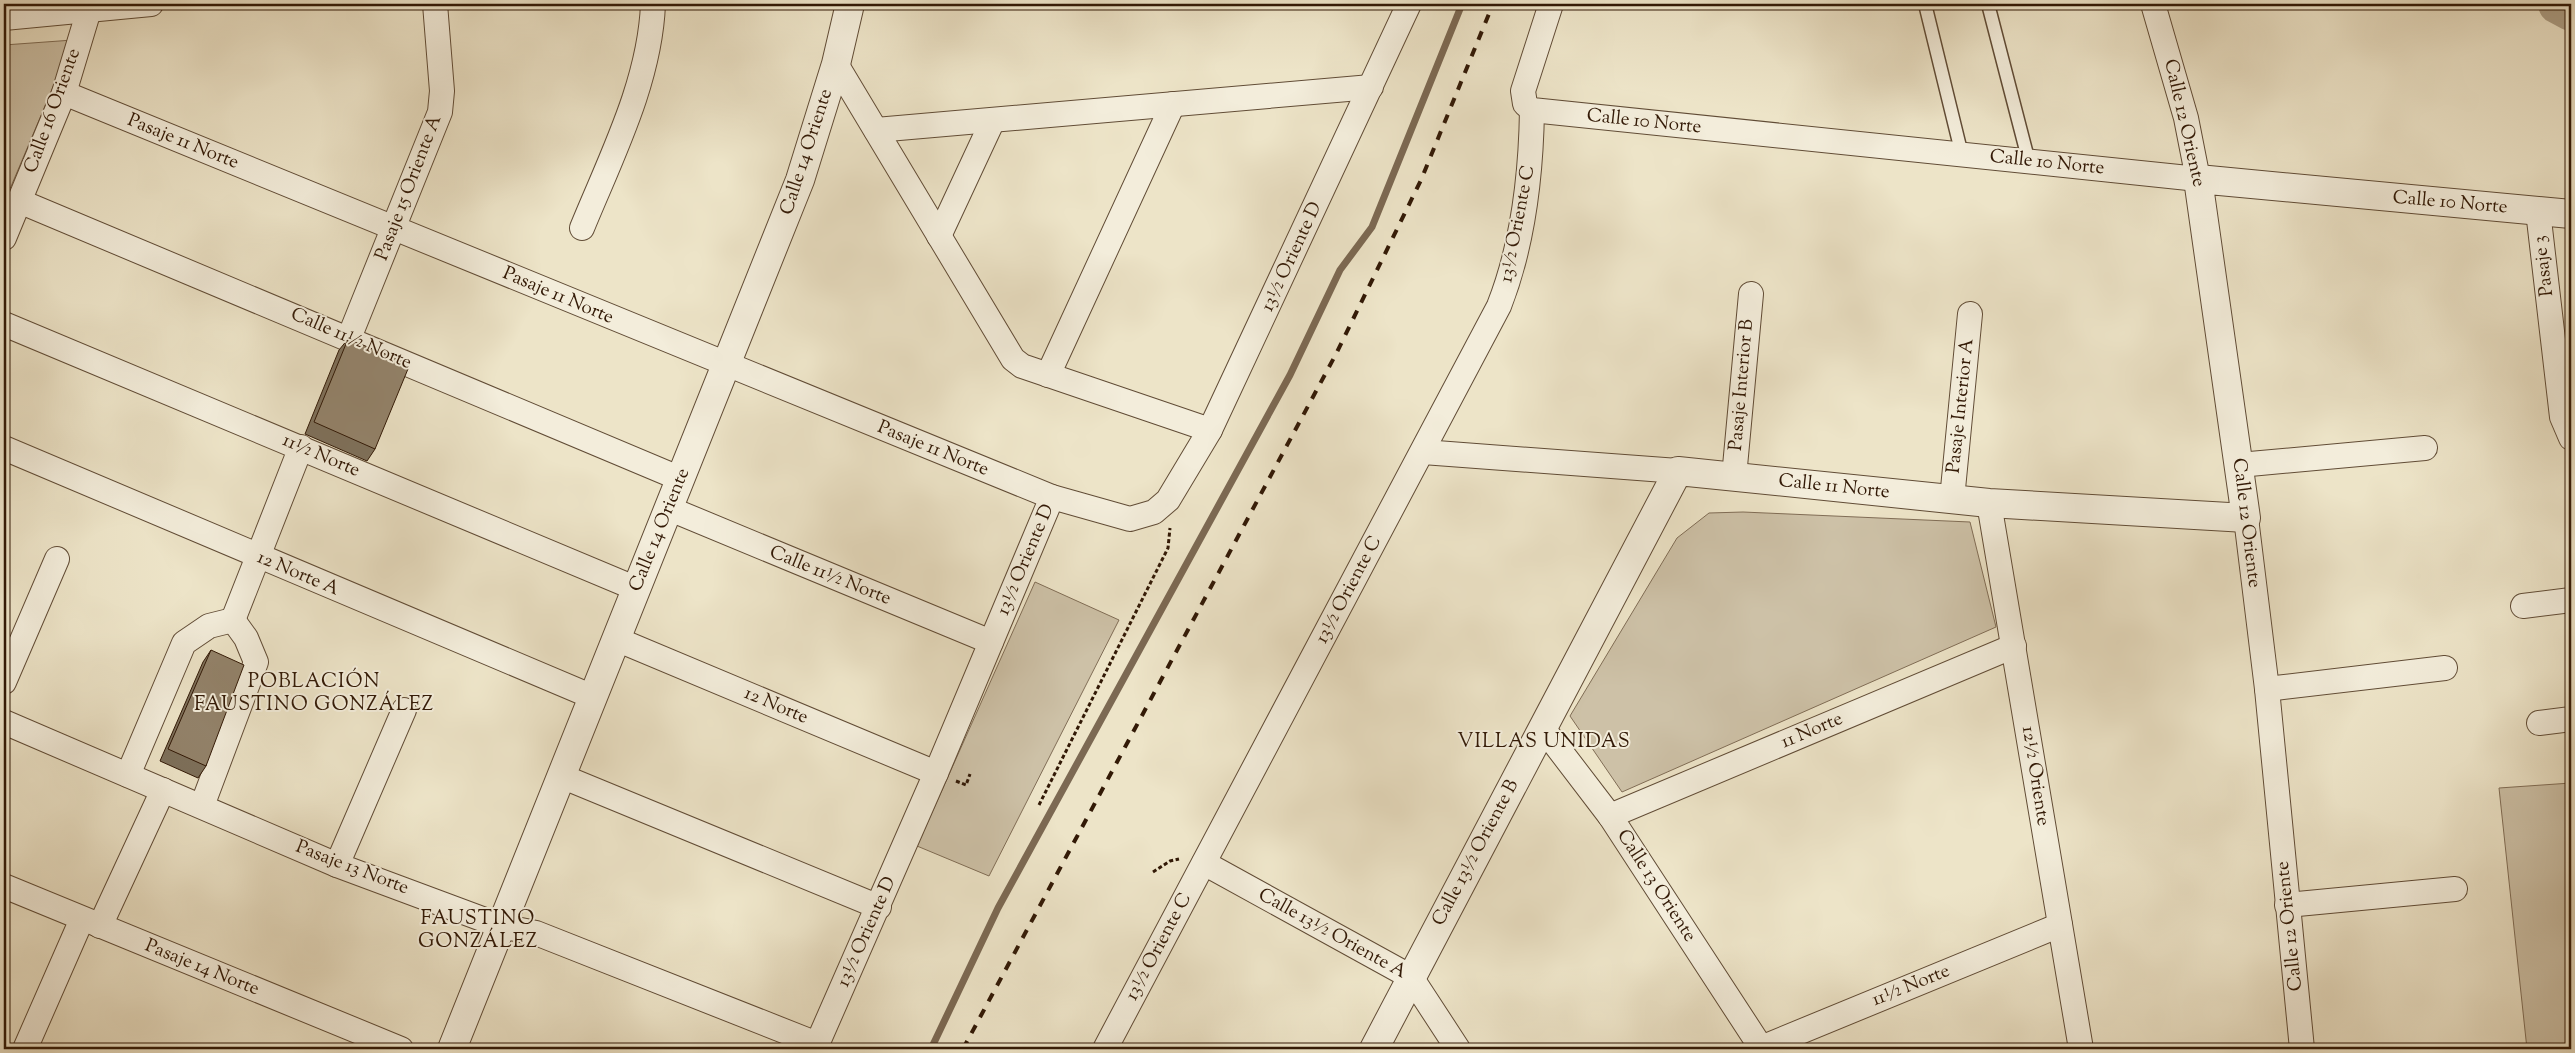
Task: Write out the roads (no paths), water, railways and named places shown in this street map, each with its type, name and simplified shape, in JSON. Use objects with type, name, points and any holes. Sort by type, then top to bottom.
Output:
[{"type":"street","points":[[4,18],[151,4]]},
{"type":"street","name":"Pasaje 15 Oriente A","points":[[349,338],[440,112],[442,91],[435,4]]},
{"type":"street","points":[[582,228],[629,113],[650,42],[654,4]]},
{"type":"street","name":"Calle 14 Oriente","points":[[452,1049],[670,509],[800,180],[836,64],[850,4]]},
{"type":"street","name":"13½ Oriente D","points":[[816,1047],[879,907],[1052,497],[1130,519],[1154,512],[1168,500],[1210,430],[1409,4]]},
{"type":"street","name":"13½ Oriente C","points":[[1105,1049],[1499,306],[1507,285],[1531,163],[1529,107],[1523,91],[1551,4]]},
{"type":"street","name":"Calle 12 Oriente","points":[[2153,4],[2186,118],[2198,179],[2239,465],[2267,689],[2302,1049]]},
{"type":"street","name":"Calle 16 Oriente","points":[[4,238],[64,93],[89,10]]},
{"type":"street","points":[[836,64],[1013,359],[1022,366],[1210,430]]},
{"type":"street","points":[[876,130],[1371,87]]},
{"type":"street","name":"Pasaje 11 Norte","points":[[64,93],[726,366],[1052,497]]},
{"type":"street","points":[[1048,375],[1173,104]]},
{"type":"street","name":"Calle 10 Norte","points":[[1529,107],[2029,162],[2571,214]]},
{"type":"street","points":[[939,236],[993,120]]},
{"type":"street","name":"Calle 11½ Norte","points":[[19,200],[681,479]]},
{"type":"street","name":"Pasaje 3","points":[[2538,211],[2562,417],[2571,438]]},
{"type":"street","name":"Pasaje Interior B","points":[[1734,477],[1751,294]]},
{"type":"street","name":"Pasaje Interior A","points":[[1952,499],[1970,314]]},
{"type":"street","name":"11½ Norte","points":[[4,324],[637,589]]},
{"type":"street","points":[[233,620],[256,557],[301,447]]},
{"type":"street","name":"12 Norte A","points":[[4,448],[256,557],[593,697]]},
{"type":"street","points":[[2239,465],[2425,448]]},
{"type":"street","name":"Calle 11 Norte","points":[[1422,452],[1734,477],[1989,503],[2246,518]]},
{"type":"street","name":"Calle 13½ Oriente B","points":[[1374,1049],[1678,472]]},
{"type":"street","name":"12½ Oriente","points":[[1989,503],[2081,1049]]},
{"type":"street","name":"Calle 11½ Norte","points":[[670,509],[991,642]]},
{"type":"street","points":[[4,682],[57,559]]},
{"type":"street","points":[[2523,606],[2571,600]]},
{"type":"street","points":[[128,775],[184,643],[209,626],[233,620]]},
{"type":"street","points":[[202,806],[256,662],[246,638],[233,620]]},
{"type":"street","name":"12 Norte","points":[[616,639],[936,773]]},
{"type":"street","name":"11 Norte","points":[[1610,816],[2014,646]]},
{"type":"street","points":[[2267,689],[2445,668]]},
{"type":"street","points":[[338,865],[404,710]]},
{"type":"street","points":[[2539,723],[2571,719]]},
{"type":"street","name":"Pasaje 13 Norte","points":[[4,722],[338,865],[501,926],[536,933],[816,1047]]},
{"type":"street","name":"Calle 13 Oriente","points":[[1542,727],[1610,816],[1761,1048]]},
{"type":"street","points":[[561,776],[879,907]]},
{"type":"street","points":[[25,1049],[163,790]]},
{"type":"street","name":"Calle 13½ Oriente A","points":[[1204,863],[1411,977],[1458,1049]]},
{"type":"street","name":"Pasaje 14 Norte","points":[[4,886],[401,1049]]},
{"type":"street","points":[[2288,905],[2455,889]]},
{"type":"street","name":"11½ Norte","points":[[1761,1048],[2060,925]]},
{"type":"lane","points":[[1925,4],[1962,155]]},
{"type":"lane","points":[[1988,4],[2029,162]]},
{"type":"waterway","points":[[931,1049],[998,908],[1290,375],[1340,270],[1372,227],[1462,4]]},
{"type":"waterway","points":[[2558,4],[2571,11]]},
{"type":"railway","points":[[963,1049],[1336,354],[1421,180],[1493,4]]},
{"type":"district","name":"POBLACIÓN FAUSTINO GONZÁLEZ","points":[[314,694]]},
{"type":"district","name":"VILLAS UNIDAS","points":[[1544,742]]},
{"type":"district","name":"FAUSTINO GONZÁLEZ","points":[[478,930]]}]
